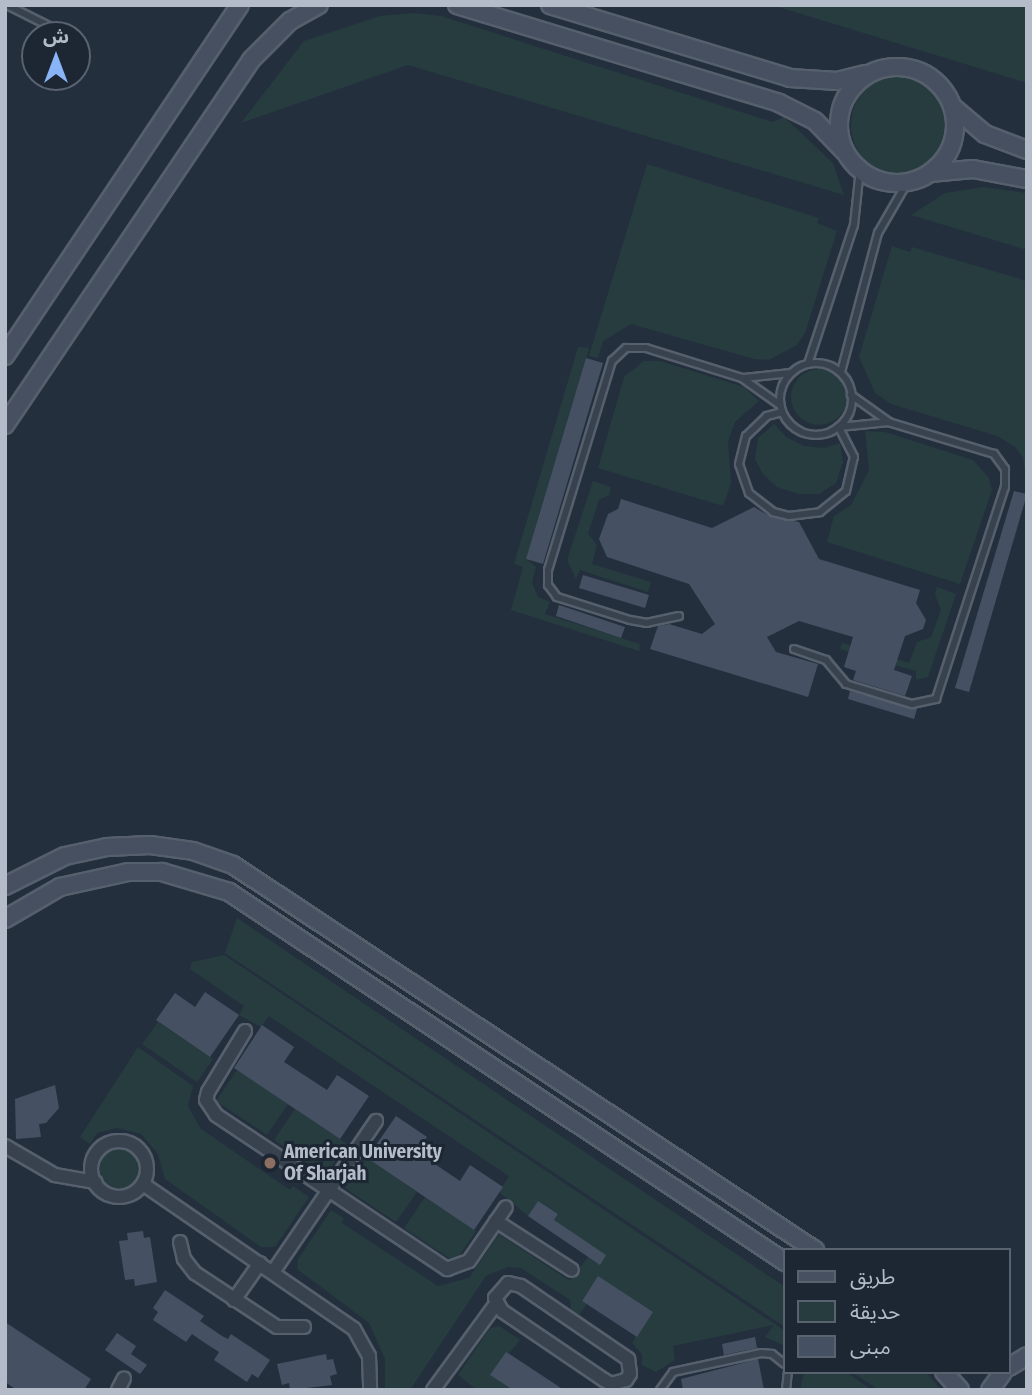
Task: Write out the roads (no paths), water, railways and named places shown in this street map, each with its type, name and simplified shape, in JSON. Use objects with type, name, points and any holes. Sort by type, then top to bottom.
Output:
[{"type":"street","points":[[5,356],[240,5]]},
{"type":"street","points":[[5,425],[251,60],[290,21],[319,5]]},
{"type":"street","points":[[457,5],[779,103],[816,121],[860,169],[886,182],[907,183],[930,173],[973,169],[1027,179]]},
{"type":"street","points":[[550,5],[790,78],[837,81],[881,69],[904,67],[923,74],[944,90],[952,106],[985,134],[1027,150]]},
{"type":"street","points":[[844,151],[839,135],[843,101],[852,87],[881,69]]},
{"type":"street","points":[[930,173],[952,143],[952,106]]},
{"type":"street","points":[[5,886],[65,856],[107,847],[150,845],[192,851],[233,865],[812,1248]]},
{"type":"street","points":[[5,919],[60,887],[128,872],[196,879],[229,892],[783,1261]]},
{"type":"street","points":[[245,1031],[211,1083],[206,1100],[209,1109],[329,1190],[447,1269],[469,1261],[506,1207]]},
{"type":"street","points":[[273,1272],[376,1121]]},
{"type":"street","points":[[121,1141],[145,1156],[143,1184],[122,1196],[106,1193],[95,1182],[91,1167],[96,1153],[121,1141]]},
{"type":"street","points":[[5,1146],[60,1177],[95,1182]]},
{"type":"street","points":[[143,1184],[354,1329],[369,1356],[370,1390]]},
{"type":"street","points":[[496,1221],[572,1270]]},
{"type":"street","points":[[180,1242],[188,1267],[234,1300],[277,1327],[304,1327]]},
{"type":"street","points":[[234,1300],[260,1263]]},
{"type":"street","points":[[433,1390],[496,1304],[502,1286],[521,1286],[622,1354],[628,1359],[630,1374],[626,1380],[611,1384],[496,1304]]},
{"type":"street","points":[[946,1374],[960,1390]]},
{"type":"street","points":[[990,1390],[1002,1374]]},
{"type":"street","points":[[118,1390],[124,1378]]},
{"type":"lane","points":[[7,5],[39,21]]},
{"type":"lane","points":[[808,364],[855,225],[860,169]]},
{"type":"lane","points":[[839,427],[850,409],[851,395],[841,372],[878,233],[907,183]]},
{"type":"lane","points":[[679,616],[638,622],[564,600],[551,592],[548,570],[618,353],[626,348],[646,348],[742,378],[781,408],[793,427],[811,435],[839,427],[889,422]]},
{"type":"lane","points":[[742,378],[791,373],[808,364],[841,372]]},
{"type":"lane","points":[[781,408],[781,389],[791,373]]},
{"type":"lane","points":[[794,649],[826,660],[846,684],[912,704],[929,703],[941,693],[1005,487],[1005,469],[985,451],[889,422],[851,395]]},
{"type":"lane","points":[[781,408],[761,420],[746,436],[739,464],[749,493],[773,512],[789,516],[820,512],[846,491],[854,457],[839,427]]},
{"type":"lane","points":[[660,1390],[673,1372],[761,1353],[772,1354],[783,1362]]},
{"type":"place","name":"American University Of Sharjah","points":[[270,1163]]}]
